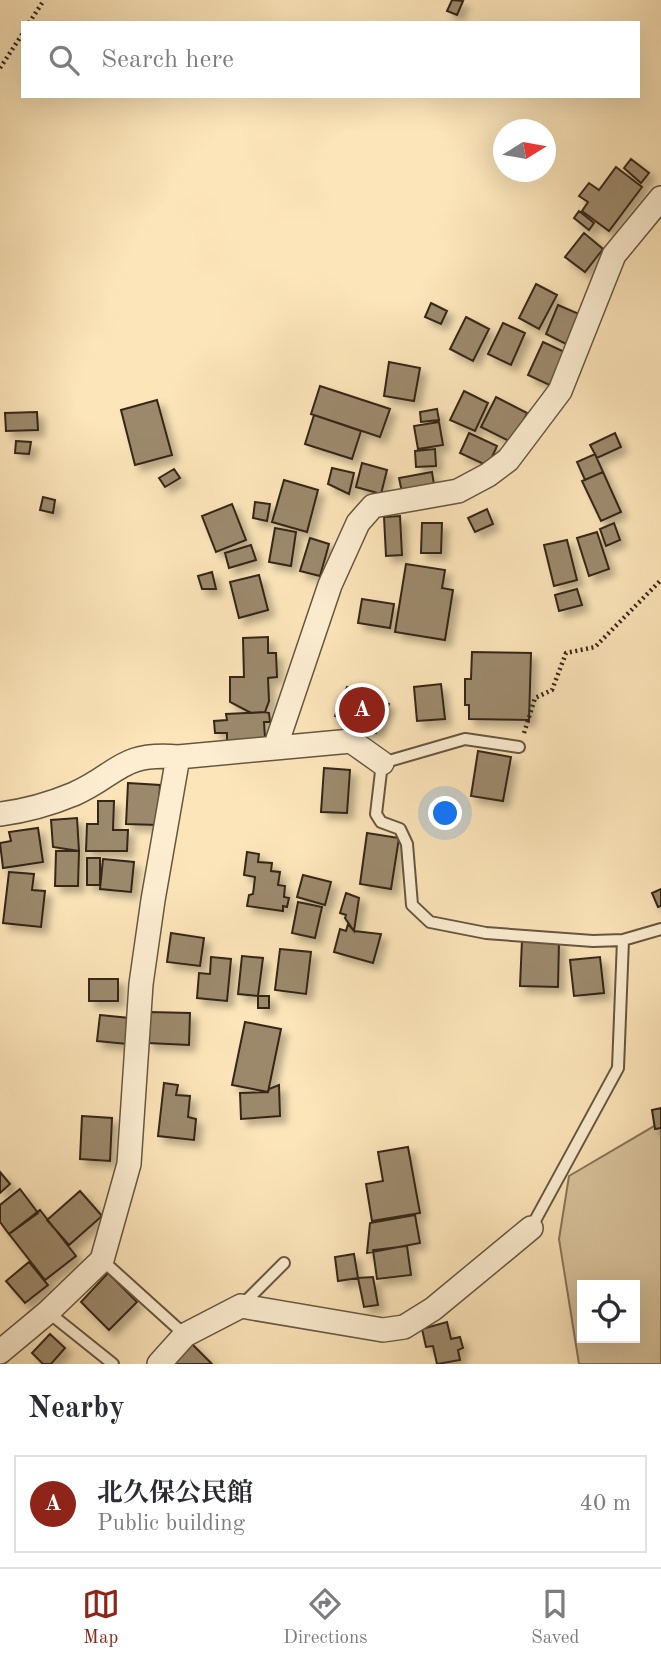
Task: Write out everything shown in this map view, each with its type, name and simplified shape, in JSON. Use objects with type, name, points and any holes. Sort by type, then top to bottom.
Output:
[{"type":"street","points":[[275,748],[330,585],[358,523],[373,506],[457,491],[488,475],[508,460],[560,391],[614,256],[661,198]]},
{"type":"street","points":[[0,814],[38,807],[76,793],[127,761],[155,755],[178,757],[351,741],[382,763]]},
{"type":"street","points":[[0,1352],[48,1312],[102,1260],[129,1164],[141,984],[178,757]]},
{"type":"street","points":[[159,1364],[186,1335],[241,1306],[383,1330],[404,1327],[433,1309],[531,1228]]},
{"type":"lane","points":[[519,747],[465,740],[382,763],[376,814],[381,822],[400,829],[407,844],[412,905],[430,922],[485,933],[593,941],[623,940],[661,929]]},
{"type":"lane","points":[[531,1228],[618,1068],[623,940]]},
{"type":"lane","points":[[102,1260],[186,1335]]},
{"type":"lane","points":[[241,1306],[284,1263]]},
{"type":"lane","points":[[48,1312],[113,1364]]},
{"type":"path","points":[[30,21],[44,0]]},
{"type":"path","points":[[0,68],[21,36]]},
{"type":"path","points":[[519,747],[535,698],[552,690],[566,653],[595,647],[661,580]]},
{"type":"shaded area","points":[[661,1122],[661,1364],[579,1364],[559,1239],[569,1176]]},
{"type":"building","points":[[452,0],[463,1],[457,15],[447,11]]},
{"type":"building","points":[[631,159],[649,173],[641,183],[624,168]]},
{"type":"building","points":[[616,167],[642,187],[609,231],[582,211],[588,202],[579,196],[589,183],[599,190]]},
{"type":"building","points":[[579,211],[594,223],[589,230],[574,218]]},
{"type":"building","points":[[584,233],[603,249],[585,272],[565,257]]},
{"type":"building","points":[[536,284],[557,295],[539,329],[519,318]]},
{"type":"building","points":[[431,303],[447,311],[441,324],[425,317]]},
{"type":"building","points":[[558,305],[579,314],[566,344],[546,334]]},
{"type":"building","points":[[466,317],[489,329],[473,361],[450,349]]},
{"type":"building","points":[[503,323],[525,333],[511,365],[488,354]]},
{"type":"building","points":[[543,342],[571,355],[556,388],[528,375]]},
{"type":"building","points":[[389,362],[420,368],[414,401],[384,396]]},
{"type":"building","points":[[320,386],[390,409],[380,437],[311,414]]},
{"type":"building","points":[[464,391],[488,403],[475,431],[450,420]]},
{"type":"building","points":[[496,397],[527,413],[513,443],[481,427]]},
{"type":"building","points":[[157,400],[172,455],[135,465],[121,410]]},
{"type":"building","points":[[437,409],[439,420],[421,422],[420,412]]},
{"type":"building","points":[[37,412],[38,430],[6,431],[5,413]]},
{"type":"building","points":[[314,415],[361,431],[352,459],[305,444]]},
{"type":"building","points":[[439,422],[443,445],[418,449],[414,426]]},
{"type":"building","points":[[469,433],[497,446],[488,466],[460,453]]},
{"type":"building","points":[[615,433],[621,447],[597,458],[590,445]]},
{"type":"building","points":[[16,441],[31,442],[29,454],[15,453]]},
{"type":"building","points":[[435,449],[436,466],[416,467],[415,451]]},
{"type":"building","points":[[595,454],[603,472],[585,480],[577,462]]},
{"type":"building","points":[[362,463],[387,470],[381,494],[356,487]]},
{"type":"building","points":[[332,468],[354,473],[349,494],[328,484]]},
{"type":"building","points":[[174,469],[180,478],[165,487],[159,478]]},
{"type":"building","points":[[432,472],[435,491],[403,497],[399,478]]},
{"type":"building","points":[[603,472],[621,512],[601,521],[582,481]]},
{"type":"building","points":[[284,480],[318,490],[307,532],[272,522]]},
{"type":"building","points":[[43,497],[55,500],[53,513],[40,510]]},
{"type":"building","points":[[255,502],[270,504],[267,521],[253,518]]},
{"type":"building","points":[[232,504],[246,540],[216,552],[202,516]]},
{"type":"building","points":[[487,509],[493,524],[475,532],[468,518]]},
{"type":"building","points":[[400,516],[402,555],[386,556],[384,517]]},
{"type":"building","points":[[422,523],[442,523],[441,553],[421,553]]},
{"type":"building","points":[[614,523],[620,540],[606,546],[600,529]]},
{"type":"building","points":[[275,528],[296,532],[291,566],[269,562]]},
{"type":"building","points":[[597,532],[609,569],[589,576],[577,538]]},
{"type":"building","points":[[310,538],[329,544],[320,576],[300,571]]},
{"type":"building","points":[[567,540],[577,580],[554,586],[544,545]]},
{"type":"building","points":[[251,545],[256,560],[229,568],[225,553]]},
{"type":"building","points":[[406,564],[445,570],[442,588],[453,590],[445,640],[395,632]]},
{"type":"building","points":[[212,572],[216,589],[202,589],[198,576]]},
{"type":"building","points":[[259,575],[268,610],[239,618],[230,582]]},
{"type":"building","points":[[577,589],[582,605],[559,611],[555,595]]},
{"type":"building","points":[[362,599],[394,604],[390,628],[358,623]]},
{"type":"building","points":[[268,637],[268,653],[276,653],[277,677],[268,678],[269,701],[265,712],[251,713],[230,702],[230,677],[244,677],[243,638]]},
{"type":"building","points":[[472,652],[531,653],[529,720],[469,719],[469,705],[465,705],[465,679],[471,679]]},
{"type":"building","points":[[441,684],[445,719],[417,721],[414,687]]},
{"type":"building","points":[[347,687],[389,704],[376,733],[335,716]]},
{"type":"building","points":[[269,713],[270,722],[264,722],[265,738],[227,741],[227,733],[215,733],[214,721],[227,720],[226,714]]},
{"type":"building","points":[[478,751],[511,757],[503,801],[471,796]]},
{"type":"building","points":[[324,768],[350,770],[347,813],[321,812]]},
{"type":"building","points":[[128,783],[160,785],[158,825],[126,824]]},
{"type":"building","points":[[98,801],[114,801],[113,830],[128,830],[127,851],[86,851],[87,824],[98,824]]},
{"type":"building","points":[[77,818],[79,851],[53,847],[51,820]]},
{"type":"building","points":[[38,828],[43,862],[3,868],[0,843],[11,841],[9,832]]},
{"type":"building","points":[[367,833],[399,838],[391,889],[360,884]]},
{"type":"building","points":[[56,851],[79,851],[78,886],[55,886]]},
{"type":"building","points":[[247,852],[259,854],[258,862],[272,863],[271,871],[280,872],[278,885],[285,886],[284,897],[289,898],[283,911],[247,906],[249,895],[253,894],[255,877],[244,875]]},
{"type":"building","points":[[87,858],[100,858],[100,885],[87,885]]},
{"type":"building","points":[[103,859],[134,862],[131,892],[100,889]]},
{"type":"building","points":[[9,872],[34,874],[32,890],[45,891],[41,927],[3,923]]},
{"type":"building","points":[[303,875],[331,882],[325,905],[297,897]]},
{"type":"building","points":[[661,889],[661,906],[658,907],[652,893]]},
{"type":"building","points":[[346,893],[359,898],[354,931],[345,918],[346,915],[340,913]]},
{"type":"building","points":[[298,902],[322,907],[315,938],[292,933]]},
{"type":"building","points":[[348,924],[354,931],[381,934],[373,963],[334,952],[340,929],[346,931]]},
{"type":"building","points":[[171,933],[204,938],[200,966],[167,962]]},
{"type":"building","points":[[522,940],[559,941],[558,987],[520,986]]},
{"type":"building","points":[[280,949],[311,952],[306,994],[275,990]]},
{"type":"building","points":[[242,956],[263,958],[258,996],[238,994]]},
{"type":"building","points":[[211,957],[231,959],[227,1001],[197,998],[199,973],[210,974]]},
{"type":"building","points":[[600,957],[604,993],[574,996],[570,960]]},
{"type":"building","points":[[89,979],[118,979],[118,1001],[89,1001]]},
{"type":"building","points":[[258,996],[269,996],[269,1008],[258,1008]]},
{"type":"building","points":[[149,1012],[190,1013],[189,1045],[148,1043]]},
{"type":"building","points":[[100,1015],[129,1018],[127,1044],[97,1041]]},
{"type":"building","points":[[245,1022],[281,1029],[268,1092],[232,1085]]},
{"type":"building","points":[[164,1083],[178,1085],[176,1095],[190,1096],[188,1117],[196,1119],[194,1140],[158,1136]]},
{"type":"building","points":[[279,1085],[280,1116],[241,1119],[240,1093],[268,1092]]},
{"type":"building","points":[[661,1108],[661,1128],[655,1129],[652,1110]]},
{"type":"building","points":[[82,1116],[112,1118],[110,1161],[80,1159]]},
{"type":"building","points":[[408,1147],[420,1213],[372,1221],[366,1184],[383,1181],[378,1152]]},
{"type":"building","points":[[0,1172],[10,1184],[0,1193]]},
{"type":"building","points":[[20,1189],[38,1213],[9,1234],[0,1222],[0,1205]]},
{"type":"building","points":[[80,1191],[102,1216],[69,1245],[47,1220]]},
{"type":"building","points":[[40,1210],[76,1256],[45,1280],[9,1234]]},
{"type":"building","points":[[415,1215],[420,1243],[367,1253],[370,1223]]},
{"type":"building","points":[[407,1246],[411,1275],[377,1279],[373,1250]]},
{"type":"building","points":[[354,1254],[358,1278],[338,1281],[335,1257]]},
{"type":"building","points":[[29,1262],[48,1285],[25,1303],[6,1281]]},
{"type":"building","points":[[108,1273],[137,1302],[109,1330],[81,1302]]},
{"type":"building","points":[[373,1277],[378,1305],[364,1307],[358,1278]]},
{"type":"building","points":[[447,1322],[451,1339],[460,1337],[463,1348],[458,1350],[460,1360],[437,1364],[433,1346],[426,1347],[422,1329]]},
{"type":"building","points":[[50,1334],[65,1348],[51,1364],[43,1364],[32,1353]]},
{"type":"building","points":[[189,1341],[212,1364],[166,1364]]},
{"type":"place","name":"北久保公民館","points":[[362,710]]}]
